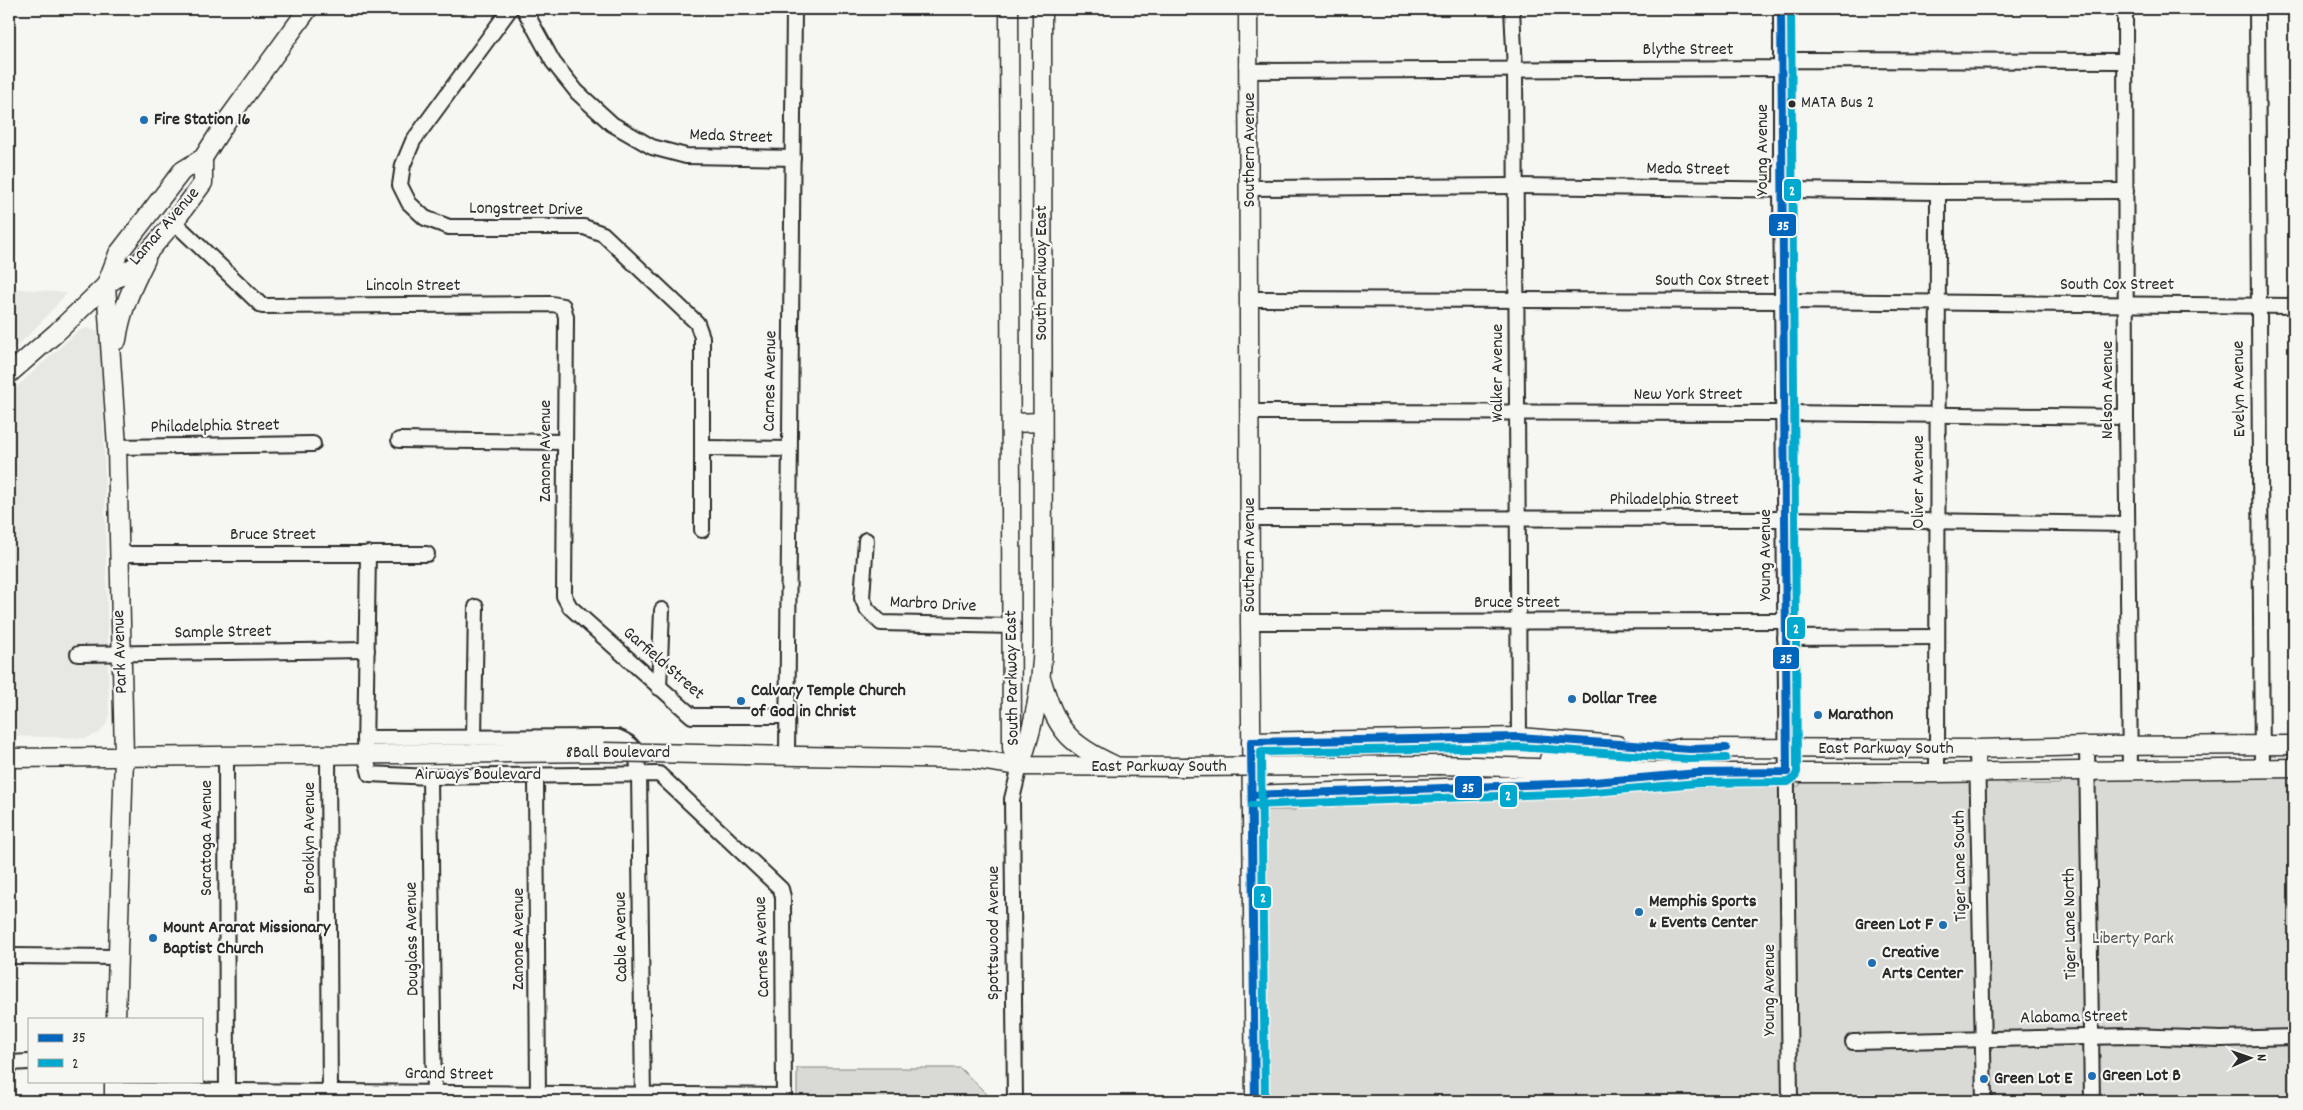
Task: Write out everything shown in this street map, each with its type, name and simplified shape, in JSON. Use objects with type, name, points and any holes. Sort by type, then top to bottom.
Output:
[{"type":"main road","name":"Lamar Avenue","points":[[106,285],[118,254],[182,172],[203,158],[226,122],[308,9]]},
{"type":"main road","name":"South Parkway East","points":[[1009,9],[1012,748],[1020,766]]},
{"type":"main road","name":"South Parkway East","points":[[1020,766],[1033,726],[1041,677],[1042,9]]},
{"type":"main road","name":"Southern Avenue","points":[[1248,9],[1250,622],[1255,1101]]},
{"type":"main road","name":"Lamar Avenue","points":[[9,374],[56,333],[106,285],[138,264],[174,222],[203,183],[203,158]]},
{"type":"main road","points":[[113,372],[122,313],[152,248]]},
{"type":"main road","name":"Park Avenue","points":[[106,285],[117,447],[124,756],[116,1018]]},
{"type":"main road","points":[[1012,423],[1042,422]]},
{"type":"main road","points":[[1041,677],[1056,720],[1068,737],[1081,748],[1121,768]]},
{"type":"main road","points":[[1251,742],[1519,737],[1680,748]]},
{"type":"main road","name":"East Parkway South","points":[[1444,766],[1653,753],[1680,748],[1977,749],[2087,746],[2294,745]]},
{"type":"main road","name":"8Ball Boulevard","points":[[220,756],[328,755],[365,746],[973,759],[1020,766]]},
{"type":"main road","points":[[9,758],[220,756]]},
{"type":"main road","name":"East Parkway South","points":[[1020,766],[1121,768],[1444,766],[1698,773],[2087,772],[2294,768]]},
{"type":"main road","points":[[1252,795],[1582,783],[1698,773]]},
{"type":"street","name":"Longstreet Drive","points":[[510,9],[413,141],[402,165],[400,185],[409,204],[425,218],[449,227],[584,227],[603,234],[696,322],[702,337],[702,530]]},
{"type":"street","name":"Meda Street","points":[[524,9],[553,62],[577,92],[612,124],[652,147],[686,156],[793,158]]},
{"type":"street","name":"Carnes Avenue","points":[[788,754],[794,9]]},
{"type":"street","name":"Walker Avenue","points":[[1512,9],[1515,70],[1519,737]]},
{"type":"street","name":"Young Avenue","points":[[1781,9],[1790,1101]]},
{"type":"street","name":"Nelson Avenue","points":[[2125,9],[2126,418],[2130,771]]},
{"type":"street","name":"Evelyn Avenue","points":[[2257,9],[2257,305],[2262,768]]},
{"type":"street","name":"Blythe Street","points":[[1249,70],[1781,68],[1789,62],[1797,60],[2124,61]]},
{"type":"street","name":"Meda Street","points":[[1250,188],[1516,186],[1938,192],[2126,191]]},
{"type":"street","name":"Oliver Avenue","points":[[1937,773],[1938,192]]},
{"type":"street","name":"Lincoln Street","points":[[174,222],[262,306],[552,304],[563,306]]},
{"type":"street","name":"South Cox Street","points":[[1249,299],[1517,299],[2294,306]]},
{"type":"street","name":"Zanone Avenue","points":[[563,306],[566,317],[564,596]]},
{"type":"street","name":"New York Street","points":[[1250,412],[1516,414],[1784,413],[2126,418]]},
{"type":"street","points":[[399,440],[565,442]]},
{"type":"street","name":"Philadelphia Street","points":[[117,447],[313,444]]},
{"type":"street","points":[[702,448],[789,449]]},
{"type":"street","name":"Philadelphia Street","points":[[1250,518],[1784,519],[2127,524]]},
{"type":"street","name":"Marbro Drive","points":[[866,540],[862,598],[867,609],[882,623],[1012,626]]},
{"type":"street","points":[[365,746],[368,553]]},
{"type":"street","name":"Bruce Street","points":[[118,554],[427,554]]},
{"type":"street","name":"Garfield Street","points":[[564,596],[570,607],[692,716],[787,716]]},
{"type":"street","points":[[474,738],[476,607]]},
{"type":"street","points":[[659,688],[662,610]]},
{"type":"street","name":"Bruce Street","points":[[1250,622],[1785,621]]},
{"type":"street","points":[[1785,638],[1937,637]]},
{"type":"street","name":"Sample Street","points":[[78,654],[367,650]]},
{"type":"street","name":"Airways Boulevard","points":[[617,737],[629,741],[635,747],[639,772],[536,776],[430,777],[370,774],[365,746],[474,738],[617,737]]},
{"type":"street","name":"Tiger Lane North","points":[[2087,746],[2092,1101]]},
{"type":"street","name":"Tiger Lane South","points":[[1977,749],[1984,1101]]},
{"type":"street","name":"Brooklyn Avenue","points":[[328,755],[330,1097]]},
{"type":"street","name":"Saratoga Avenue","points":[[220,756],[227,1096]]},
{"type":"street","name":"Spottswood Avenue","points":[[1014,1099],[1012,799],[1020,766]]},
{"type":"street","name":"Carnes Avenue","points":[[639,772],[659,774],[781,889],[783,897],[784,1099]]},
{"type":"street","name":"Cable Avenue","points":[[639,772],[643,1098]]},
{"type":"street","name":"Zanone Avenue","points":[[536,776],[538,1098]]},
{"type":"street","name":"Douglass Avenue","points":[[430,777],[434,1097]]},
{"type":"street","points":[[9,956],[118,957]]},
{"type":"street","name":"Alabama Street","points":[[1854,1042],[2091,1036],[2221,1039],[2294,1037]]},
{"type":"street","points":[[9,1062],[28,1062]]},
{"type":"street","name":"Grand Street","points":[[114,1091],[227,1096],[784,1099]]},
{"type":"shaded area","points":[[9,288],[67,293],[30,334],[9,353]]},
{"type":"shaded area","points":[[87,328],[97,331],[102,344],[109,716],[106,725],[99,733],[86,738],[9,736],[9,394],[78,331]]},
{"type":"green space","name":"Liberty Park","points":[[2294,776],[2294,1101],[1265,1101],[1263,810],[1295,810],[1299,798],[1799,786],[1803,781],[1998,779],[2008,784],[2058,784],[2066,779]]},
{"type":"green space","points":[[797,1068],[960,1068],[994,1101],[797,1101]]},
{"type":"transit line","name":"35","points":[[1252,795],[1582,783],[1698,773],[1787,772],[1781,9]]},
{"type":"transit line","name":"2","points":[[1252,805],[1582,793],[1698,783],[1788,782],[1795,777],[1797,772],[1791,9]]},
{"type":"transit line","name":"35","points":[[1255,1101],[1251,742],[1519,737],[1690,749],[1726,748]]},
{"type":"transit line","name":"2","points":[[1265,1101],[1261,752],[1519,747],[1689,759],[1726,758]]},
{"type":"place","name":"MATA Bus 2","points":[[1792,104]]},
{"type":"place","name":"Fire Station 16","points":[[144,120]]},
{"type":"place","name":"Dollar Tree","points":[[1572,699]]},
{"type":"place","name":"Calvary Temple Church of God in Christ","points":[[741,701]]},
{"type":"place","name":"Marathon","points":[[1818,715]]},
{"type":"place","name":"Memphis Sports & Events Center","points":[[1639,912]]},
{"type":"place","name":"Green Lot F","points":[[1943,925]]},
{"type":"place","name":"Mount Ararat Missionary Baptist Church","points":[[153,938]]},
{"type":"place","name":"Creative Arts Center","points":[[1872,963]]},
{"type":"place","name":"Green Lot B","points":[[2092,1076]]},
{"type":"place","name":"Green Lot E","points":[[1984,1079]]}]
